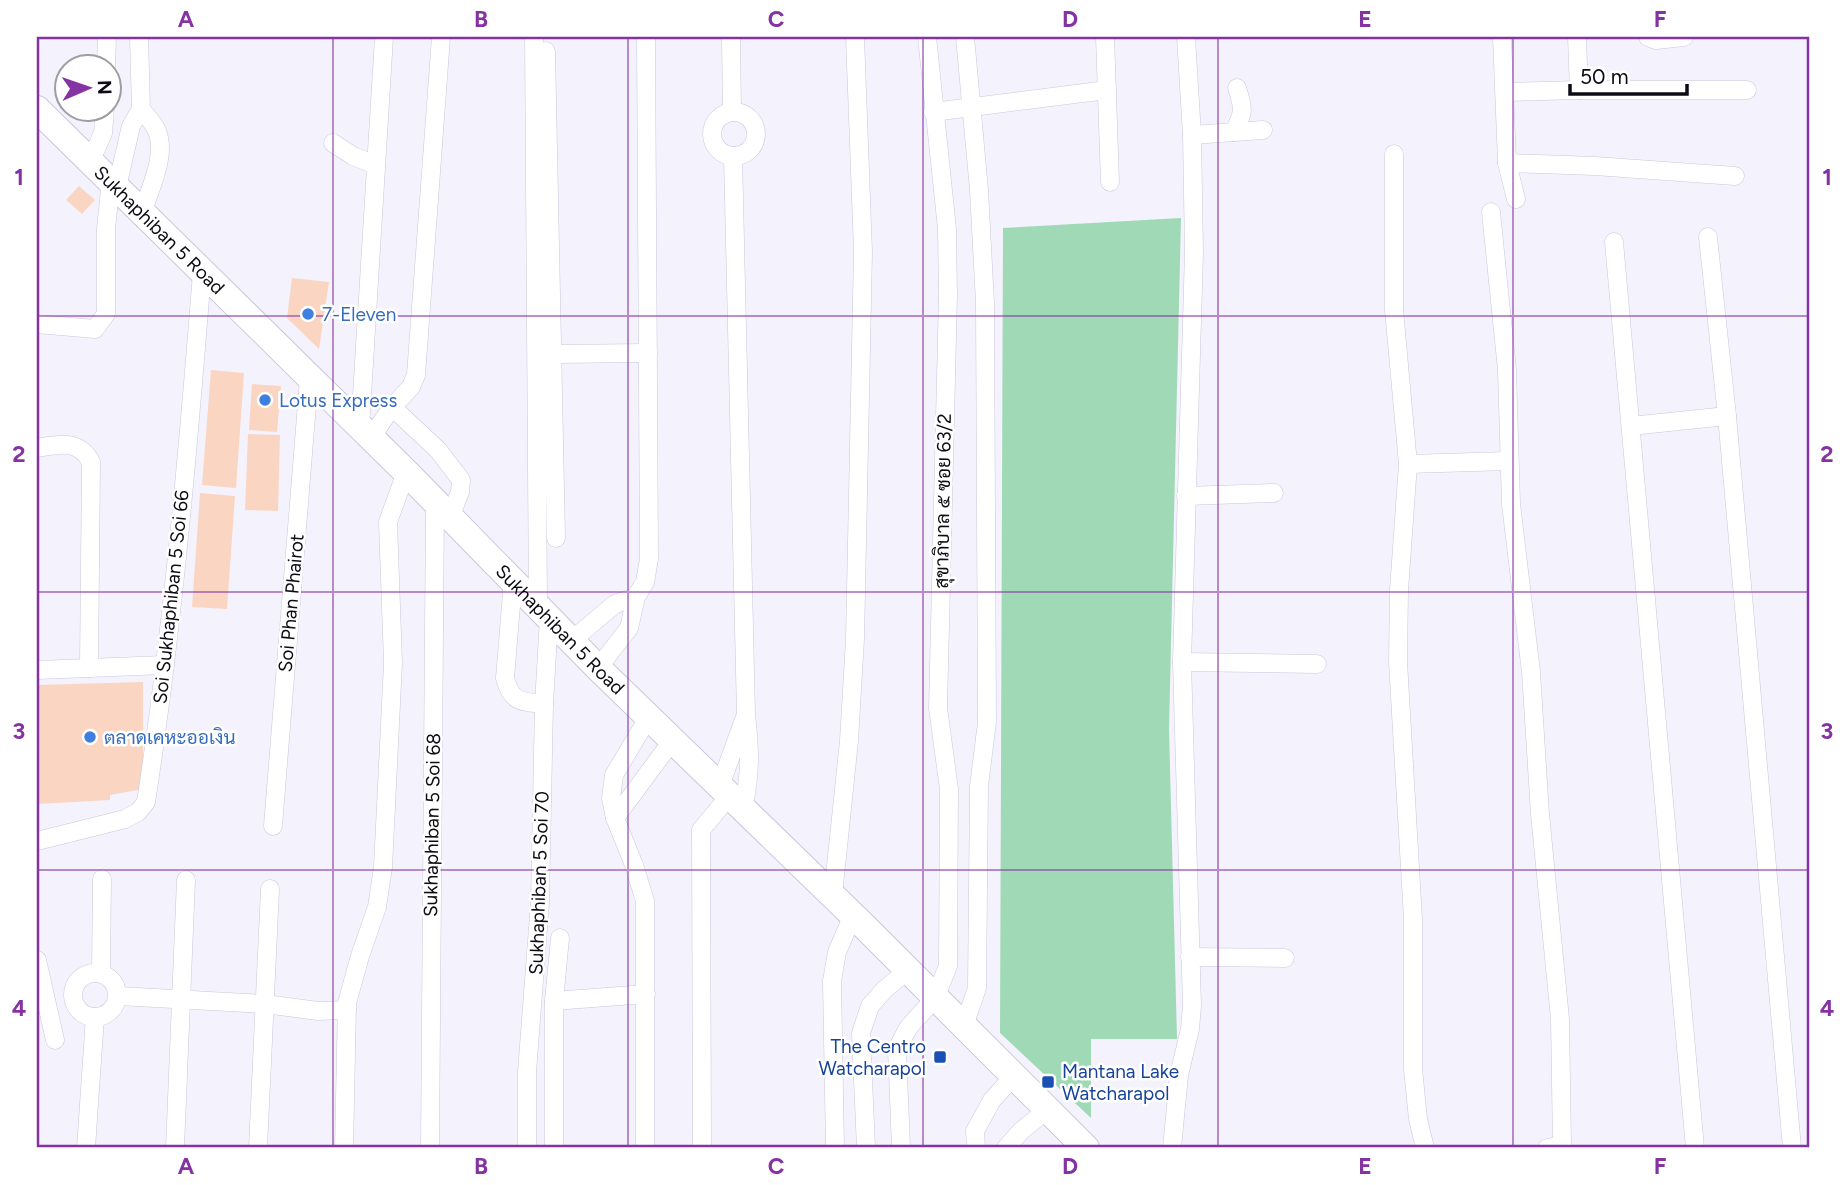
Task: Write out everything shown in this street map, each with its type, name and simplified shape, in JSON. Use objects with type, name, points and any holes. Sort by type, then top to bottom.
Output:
[{"type":"main road","name":"Sukhaphiban 5 Road","points":[[37,108],[406,472],[648,718],[833,895],[1086,1148]]},
{"type":"street","points":[[37,324],[95,329],[106,314],[106,229],[114,184],[131,126],[141,108],[139,37]]},
{"type":"street","points":[[365,433],[384,37]]},
{"type":"street","points":[[365,433],[411,387],[416,375],[441,37]]},
{"type":"street","name":"Sukhaphiban 5 Soi 70","points":[[527,1148],[527,1072],[540,902],[544,704],[534,37]]},
{"type":"street","points":[[545,37],[556,538]]},
{"type":"street","points":[[598,668],[629,628],[636,597],[645,582],[649,559],[646,37]]},
{"type":"street","points":[[731,37],[732,112]]},
{"type":"street","points":[[833,895],[849,741],[856,583],[863,252],[855,37]]},
{"type":"street","name":"สุขาภิบาล ๕ ซอย 63/2","points":[[927,37],[947,229],[948,295],[938,708],[949,789],[948,966]]},
{"type":"street","points":[[964,1026],[977,988],[979,786],[987,722],[985,303],[979,190],[965,37]]},
{"type":"street","points":[[1105,37],[1110,182]]},
{"type":"street","points":[[1172,1148],[1179,1075],[1190,1028],[1192,1006],[1182,662],[1194,291],[1192,135],[1186,37]]},
{"type":"street","points":[[1503,37],[1507,163],[1516,198]]},
{"type":"street","points":[[1577,37],[1579,90]]},
{"type":"street","points":[[1648,37],[1656,40],[1684,37]]},
{"type":"street","points":[[1234,132],[1243,106],[1237,88]]},
{"type":"street","points":[[933,112],[1107,90]]},
{"type":"street","points":[[1505,92],[1747,90]]},
{"type":"street","points":[[141,108],[156,128],[160,139],[158,159],[143,211]]},
{"type":"street","points":[[732,112],[749,118],[755,137],[750,149],[733,156],[726,155],[715,145],[712,131],[718,118],[732,112]]},
{"type":"street","points":[[91,160],[103,133],[104,122]]},
{"type":"street","points":[[1192,135],[1263,130]]},
{"type":"street","points":[[333,143],[353,156],[376,165]]},
{"type":"street","points":[[1394,154],[1394,310],[1408,464],[1399,590],[1398,662],[1413,919],[1413,1069],[1418,1119],[1425,1148]]},
{"type":"street","points":[[702,1148],[701,830],[750,776],[751,756],[746,713],[733,156]]},
{"type":"street","points":[[1507,163],[1735,176]]},
{"type":"street","points":[[1491,212],[1507,370],[1508,461],[1529,658],[1540,814],[1560,1019],[1558,1147]]},
{"type":"street","points":[[1708,237],[1727,416],[1793,1148]]},
{"type":"street","points":[[1614,242],[1695,1148]]},
{"type":"street","name":"Soi Sukhaphiban 5 Soi 66","points":[[37,841],[125,819],[138,812],[146,802],[165,666],[202,273]]},
{"type":"street","points":[[552,354],[648,353]]},
{"type":"street","name":"Soi Phan Phairot","points":[[273,826],[309,379]]},
{"type":"street","name":"Sukhaphiban 5 Soi 68","points":[[392,407],[438,450],[461,480],[460,492],[443,510],[430,1148]]},
{"type":"street","points":[[1631,426],[1727,416]]},
{"type":"street","points":[[37,448],[67,444],[79,447],[86,452],[91,462],[89,668]]},
{"type":"street","points":[[1408,464],[1508,461]]},
{"type":"street","points":[[344,1148],[347,1010],[350,989],[377,907],[383,867],[393,663],[387,529],[406,472]]},
{"type":"street","points":[[1186,496],[1273,493]]},
{"type":"street","points":[[513,581],[505,678],[509,693],[518,700],[544,704]]},
{"type":"street","points":[[571,641],[615,604],[636,597]]},
{"type":"street","points":[[1182,662],[1317,664]]},
{"type":"street","points":[[37,670],[165,666]]},
{"type":"street","points":[[731,796],[746,713]]},
{"type":"street","points":[[645,1148],[645,901],[615,818],[611,797],[614,775],[648,718]]},
{"type":"street","points":[[615,818],[672,741]]},
{"type":"street","points":[[949,789],[979,786]]},
{"type":"street","points":[[101,973],[102,879]]},
{"type":"street","points":[[175,1148],[186,880]]},
{"type":"street","points":[[258,1148],[270,889]]},
{"type":"street","points":[[835,1148],[832,981],[837,952],[853,915]]},
{"type":"street","points":[[554,1148],[554,1001],[559,938]]},
{"type":"street","points":[[1190,957],[1284,958]]},
{"type":"street","points":[[37,960],[55,1040]]},
{"type":"street","points":[[901,1148],[897,1049],[908,1028],[935,998],[948,966],[977,988]]},
{"type":"street","points":[[866,1148],[861,1033],[870,1006],[908,970]]},
{"type":"street","points":[[101,973],[115,984],[118,996],[112,1010],[104,1015],[86,1015],[74,1001],[76,983],[83,976],[101,973]]},
{"type":"street","points":[[554,1001],[646,994]]},
{"type":"street","points":[[118,996],[265,1004],[318,1011],[347,1010]]},
{"type":"street","points":[[86,1148],[95,1017]]},
{"type":"street","points":[[976,1148],[975,1131],[992,1100],[1014,1076]]},
{"type":"street","points":[[1006,1148],[1021,1131],[1048,1109]]},
{"type":"green space","points":[[1181,218],[1169,729],[1177,1039],[1091,1039],[1091,1118],[1000,1033],[1003,228]]},
{"type":"building","points":[[79,186],[95,200],[82,214],[66,200]]},
{"type":"building","points":[[292,278],[329,282],[319,349],[287,318]]},
{"type":"building","points":[[211,370],[244,373],[236,488],[202,485]]},
{"type":"building","points":[[252,384],[281,386],[277,432],[249,430]]},
{"type":"building","points":[[248,434],[280,435],[278,511],[245,510]]},
{"type":"building","points":[[200,493],[235,496],[227,609],[192,607]]},
{"type":"building","name":"ตลาดเคหะออเงิน","points":[[143,682],[143,789],[110,795],[110,800],[37,804],[37,685]]},
{"type":"place","name":"7-Eleven","points":[[308,314]]},
{"type":"place","name":"Lotus Express","points":[[265,400]]},
{"type":"place","name":"ตลาดเคหะออเงิน","points":[[90,737]]},
{"type":"place","name":"The Centro Watcharapol","points":[[940,1057]]},
{"type":"place","name":"Mantana Lake Watcharapol","points":[[1048,1082]]}]
